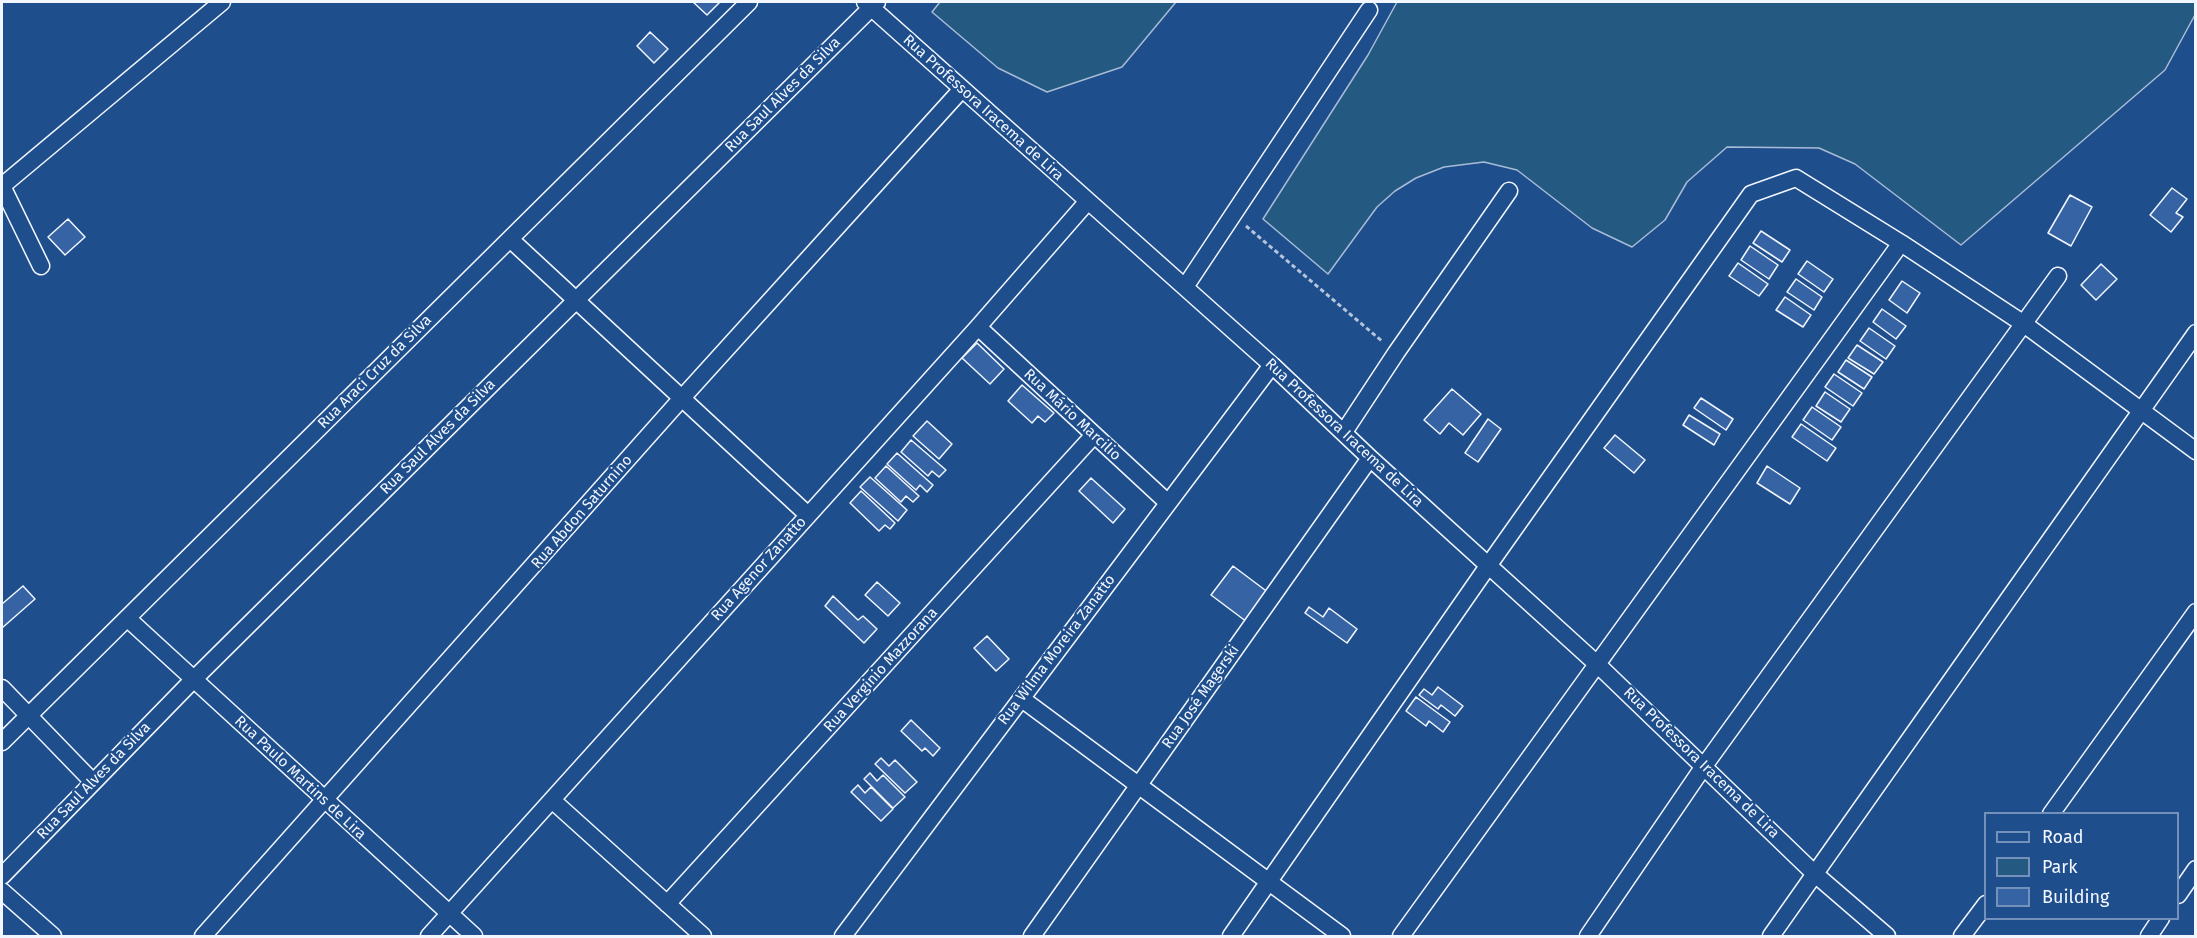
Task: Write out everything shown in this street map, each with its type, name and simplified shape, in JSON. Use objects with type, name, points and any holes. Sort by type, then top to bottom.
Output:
[{"type":"street","points":[[41,266],[2,186],[222,2]]},
{"type":"street","name":"Rua Araci Cruz da Silva","points":[[2,742],[749,2]]},
{"type":"street","name":"Rua Professora Iracema de Lira","points":[[871,3],[962,89],[1272,365],[1370,458],[1598,665],[1815,874],[1887,936]]},
{"type":"street","name":"Rua Saul Alves da Silva","points":[[2,876],[92,781],[871,3]]},
{"type":"street","points":[[1185,287],[1369,10]]},
{"type":"street","name":"Rua Abdon Saturnino","points":[[203,936],[326,802],[682,398],[962,89]]},
{"type":"street","points":[[1231,936],[1488,566],[1751,194],[1796,178],[1901,243],[2024,324],[2196,451]]},
{"type":"street","points":[[1344,432],[1396,353],[1509,192]]},
{"type":"street","name":"Rua Agenor Zanatto","points":[[429,936],[978,327],[1088,201]]},
{"type":"street","points":[[510,239],[808,515]]},
{"type":"street","points":[[1401,936],[1901,243]]},
{"type":"street","points":[[1588,936],[1704,766],[2058,276]]},
{"type":"street","name":"Rua Mário Marcilio","points":[[978,327],[1167,502]]},
{"type":"street","points":[[1771,936],[2196,333]]},
{"type":"street","name":"Rua Wilma Moreira Zanatto","points":[[843,936],[1272,365]]},
{"type":"street","name":"Rua Verginio Mazzorana","points":[[667,904],[1094,435]]},
{"type":"street","name":"Rua José Magerski","points":[[1032,936],[1370,458]]},
{"type":"street","points":[[2052,812],[2196,612]]},
{"type":"street","name":"Rua Paulo Martins de Lira","points":[[127,618],[474,936]]},
{"type":"street","points":[[2,688],[27,717],[92,781]]},
{"type":"street","points":[[1022,699],[1342,936]]},
{"type":"street","points":[[552,800],[703,936]]},
{"type":"street","points":[[2179,894],[2196,868]]},
{"type":"street","points":[[2,891],[53,936]]},
{"type":"street","points":[[1962,936],[1984,907]]},
{"type":"street","points":[[2148,936],[2160,920]]},
{"type":"path","points":[[1233,214],[1305,278],[1396,353]]},
{"type":"green space","points":[[940,2],[1176,2],[1122,67],[1047,92],[998,68],[932,12]]},
{"type":"green space","points":[[1397,2],[2195,2],[2196,13],[2165,70],[1961,245],[1855,164],[1819,148],[1727,147],[1687,182],[1665,220],[1632,247],[1592,228],[1517,170],[1484,162],[1444,167],[1416,178],[1395,191],[1377,207],[1328,274],[1263,219],[1368,55]]},
{"type":"building","points":[[693,2],[720,2],[707,15]]},
{"type":"building","points":[[650,32],[668,49],[654,63],[637,46]]},
{"type":"building","points":[[2172,188],[2187,199],[2176,213],[2183,217],[2171,232],[2150,215]]},
{"type":"building","points":[[2070,195],[2092,207],[2071,246],[2048,233]]},
{"type":"building","points":[[68,219],[85,237],[65,255],[48,237]]},
{"type":"building","points":[[1761,231],[1790,250],[1782,262],[1753,243]]},
{"type":"building","points":[[1750,246],[1778,265],[1769,279],[1741,260]]},
{"type":"building","points":[[1807,261],[1833,279],[1824,292],[1798,274]]},
{"type":"building","points":[[1738,263],[1768,284],[1759,296],[1729,276]]},
{"type":"building","points":[[2101,264],[2117,279],[2096,300],[2081,285]]},
{"type":"building","points":[[1796,279],[1822,297],[1814,310],[1787,292]]},
{"type":"building","points":[[1902,281],[1920,293],[1907,313],[1889,300]]},
{"type":"building","points":[[1785,297],[1811,315],[1803,327],[1776,310]]},
{"type":"building","points":[[1882,309],[1906,326],[1896,339],[1873,322]]},
{"type":"building","points":[[1869,328],[1895,346],[1886,359],[1860,341]]},
{"type":"building","points":[[977,343],[1004,369],[990,384],[962,358]]},
{"type":"building","points":[[1857,345],[1883,362],[1874,374],[1848,358]]},
{"type":"building","points":[[1846,360],[1872,377],[1864,389],[1838,372]]},
{"type":"building","points":[[1834,374],[1862,393],[1853,406],[1825,387]]},
{"type":"building","points":[[1022,385],[1054,413],[1045,422],[1038,416],[1032,423],[1008,401]]},
{"type":"building","points":[[1452,389],[1481,414],[1463,435],[1449,423],[1440,434],[1424,420]]},
{"type":"building","points":[[1825,392],[1850,409],[1841,422],[1816,406]]},
{"type":"building","points":[[1701,398],[1733,419],[1726,430],[1694,408]]},
{"type":"building","points":[[1812,407],[1841,427],[1832,440],[1803,420]]},
{"type":"building","points":[[1689,415],[1720,434],[1714,445],[1683,425]]},
{"type":"building","points":[[1488,419],[1501,429],[1478,462],[1465,453]]},
{"type":"building","points":[[927,421],[952,444],[939,459],[913,436]]},
{"type":"building","points":[[1801,424],[1836,448],[1827,461],[1792,437]]},
{"type":"building","points":[[1615,435],[1645,460],[1634,473],[1604,448]]},
{"type":"building","points":[[911,440],[946,470],[939,477],[932,471],[928,476],[901,452]]},
{"type":"building","points":[[897,453],[933,485],[927,492],[920,485],[916,490],[887,464]]},
{"type":"building","points":[[886,466],[919,496],[913,502],[906,496],[901,502],[875,478]]},
{"type":"building","points":[[1767,466],[1800,488],[1790,504],[1757,483]]},
{"type":"building","points":[[870,477],[907,510],[898,521],[860,487]]},
{"type":"building","points":[[1091,478],[1125,509],[1113,523],[1079,491]]},
{"type":"building","points":[[861,491],[895,523],[890,529],[885,525],[879,531],[850,503]]},
{"type":"building","points":[[1233,566],[1269,593],[1247,622],[1211,595]]},
{"type":"building","points":[[877,582],[900,603],[888,616],[865,595]]},
{"type":"building","points":[[23,586],[35,599],[2,628],[2,604]]},
{"type":"building","points":[[833,596],[858,620],[863,616],[877,629],[864,643],[825,606]]},
{"type":"building","points":[[1309,607],[1323,617],[1329,608],[1357,629],[1347,643],[1305,613]]},
{"type":"building","points":[[987,636],[1009,659],[996,671],[974,648]]},
{"type":"building","points":[[1438,687],[1463,706],[1455,716],[1441,705],[1438,709],[1419,695],[1424,689],[1432,695]]},
{"type":"building","points":[[1416,697],[1450,722],[1443,732],[1429,721],[1426,726],[1406,711]]},
{"type":"building","points":[[911,720],[940,748],[933,756],[925,748],[922,751],[901,731]]},
{"type":"building","points":[[881,758],[889,766],[895,760],[917,782],[905,793],[875,764]]},
{"type":"building","points":[[870,773],[877,781],[883,775],[905,797],[893,808],[864,779]]},
{"type":"building","points":[[858,785],[865,793],[871,787],[893,809],[881,821],[851,792]]}]
